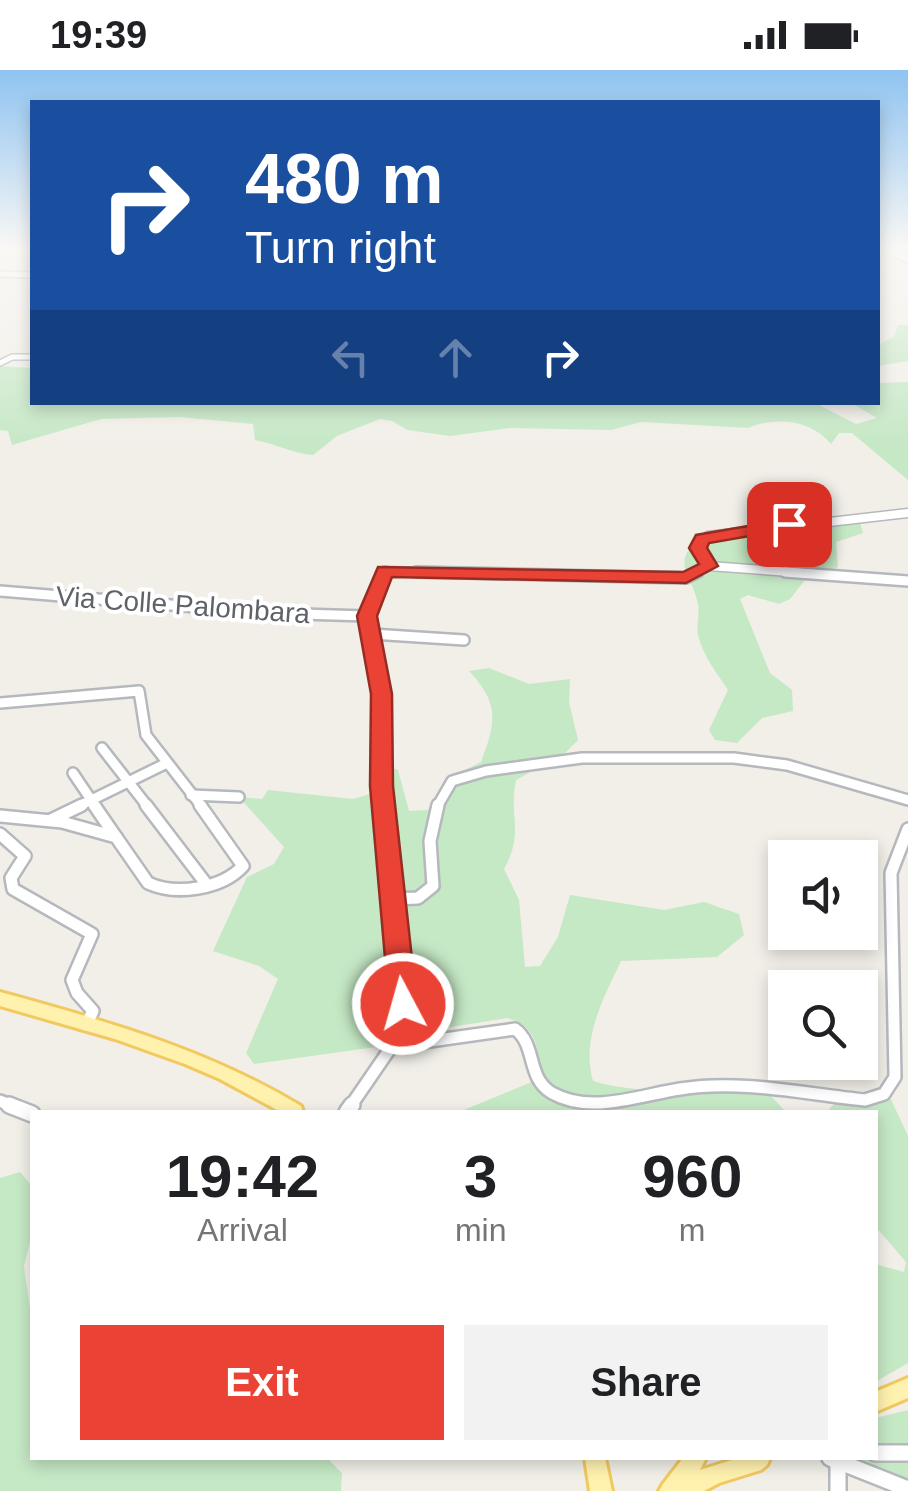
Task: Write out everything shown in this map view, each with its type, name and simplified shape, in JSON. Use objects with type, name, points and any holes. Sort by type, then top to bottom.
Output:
[{"type":"main road","points":[[0,998],[227,1072],[292,1110]]},
{"type":"main road","points":[[878,1393],[908,1386]]},
{"type":"main road","points":[[878,1401],[908,1386]]},
{"type":"main road","points":[[595,1460],[602,1491]]},
{"type":"main road","points":[[670,1491],[694,1460]]},
{"type":"main road","points":[[694,1489],[719,1470],[750,1466],[758,1460]]},
{"type":"street","points":[[0,364],[12,357],[30,357]]},
{"type":"street","points":[[710,566],[698,548],[708,536],[810,521],[908,513]]},
{"type":"street","points":[[348,1110],[396,1040],[403,1004],[382,786],[381,694],[367,616],[385,571],[686,578],[710,566],[908,581]]},
{"type":"street","name":"Via Colle Palombara","points":[[0,591],[267,613],[367,616]]},
{"type":"street","points":[[372,634],[464,640]]},
{"type":"street","points":[[0,703],[138,690],[142,726],[243,864],[234,878],[207,885],[152,886],[73,773]]},
{"type":"street","points":[[102,748],[207,885]]},
{"type":"street","points":[[392,900],[419,898],[431,890],[434,880],[430,847],[441,799],[452,781],[486,772],[606,756],[753,759],[908,800]]},
{"type":"street","points":[[51,821],[167,763]]},
{"type":"street","points":[[191,795],[240,797]]},
{"type":"street","points":[[0,816],[51,821],[116,837]]},
{"type":"street","points":[[396,1040],[412,1044],[515,1029],[526,1037],[533,1068],[542,1085],[555,1094],[584,1101],[711,1088],[879,1098],[888,1093],[895,1078],[891,874],[908,829]]},
{"type":"street","points":[[0,834],[25,856],[12,876],[14,890],[92,934],[72,980],[77,993],[93,1011],[86,1025]]},
{"type":"street","points":[[0,1101],[30,1113]]},
{"type":"street","points":[[878,1453],[908,1453]]},
{"type":"street","points":[[834,1460],[838,1491]]},
{"type":"street","points":[[836,1460],[908,1489]]},
{"type":"green space","points":[[898,325],[908,325],[908,361],[880,366],[880,344],[894,337]]},
{"type":"green space","points":[[0,366],[30,368],[30,405],[819,405],[856,424],[877,418],[854,405],[880,405],[880,383],[908,382],[908,480],[852,433],[839,433],[831,444],[804,425],[782,421],[748,428],[641,422],[611,430],[510,428],[450,436],[407,430],[380,419],[337,436],[313,455],[255,440],[253,424],[179,417],[101,419],[12,445],[8,431],[0,430]]},
{"type":"green space","points":[[833,516],[860,523],[863,533],[836,542],[838,567],[805,580],[790,599],[779,604],[748,595],[740,599],[770,673],[792,690],[793,711],[762,718],[737,743],[715,740],[709,730],[728,690],[700,643],[698,604],[685,568],[686,554],[702,534]]},
{"type":"green space","points":[[489,668],[529,684],[570,679],[569,702],[578,740],[566,752],[516,780],[514,844],[504,869],[519,900],[525,967],[540,966],[558,937],[570,895],[664,910],[704,902],[739,914],[744,935],[717,957],[621,961],[592,1035],[593,1081],[655,1090],[766,1091],[784,1110],[464,1110],[534,1081],[538,1060],[535,1042],[525,1027],[507,1018],[415,1033],[376,1047],[254,1064],[246,1053],[278,979],[259,966],[213,951],[247,877],[274,864],[284,847],[239,797],[262,799],[268,790],[353,799],[370,794],[376,774],[390,767],[398,770],[409,811],[428,810],[451,777],[481,762],[490,736],[490,704],[469,671]]},
{"type":"green space","points":[[888,1093],[908,1136],[908,1363],[878,1380],[878,1265],[904,1272],[906,1262],[878,1229],[878,1110],[829,1110],[839,1098]]},
{"type":"green space","points":[[20,1172],[30,1184],[30,1242],[24,1266],[30,1309],[30,1460],[329,1460],[342,1473],[341,1491],[0,1491],[0,1178]]},
{"type":"green space","points":[[908,1410],[908,1481],[852,1460],[878,1460],[878,1417]]},
{"type":"route","points":[[403,1004],[382,786],[381,694],[367,616],[385,571],[686,578],[710,566],[698,548],[702,538],[789,524]]}]
